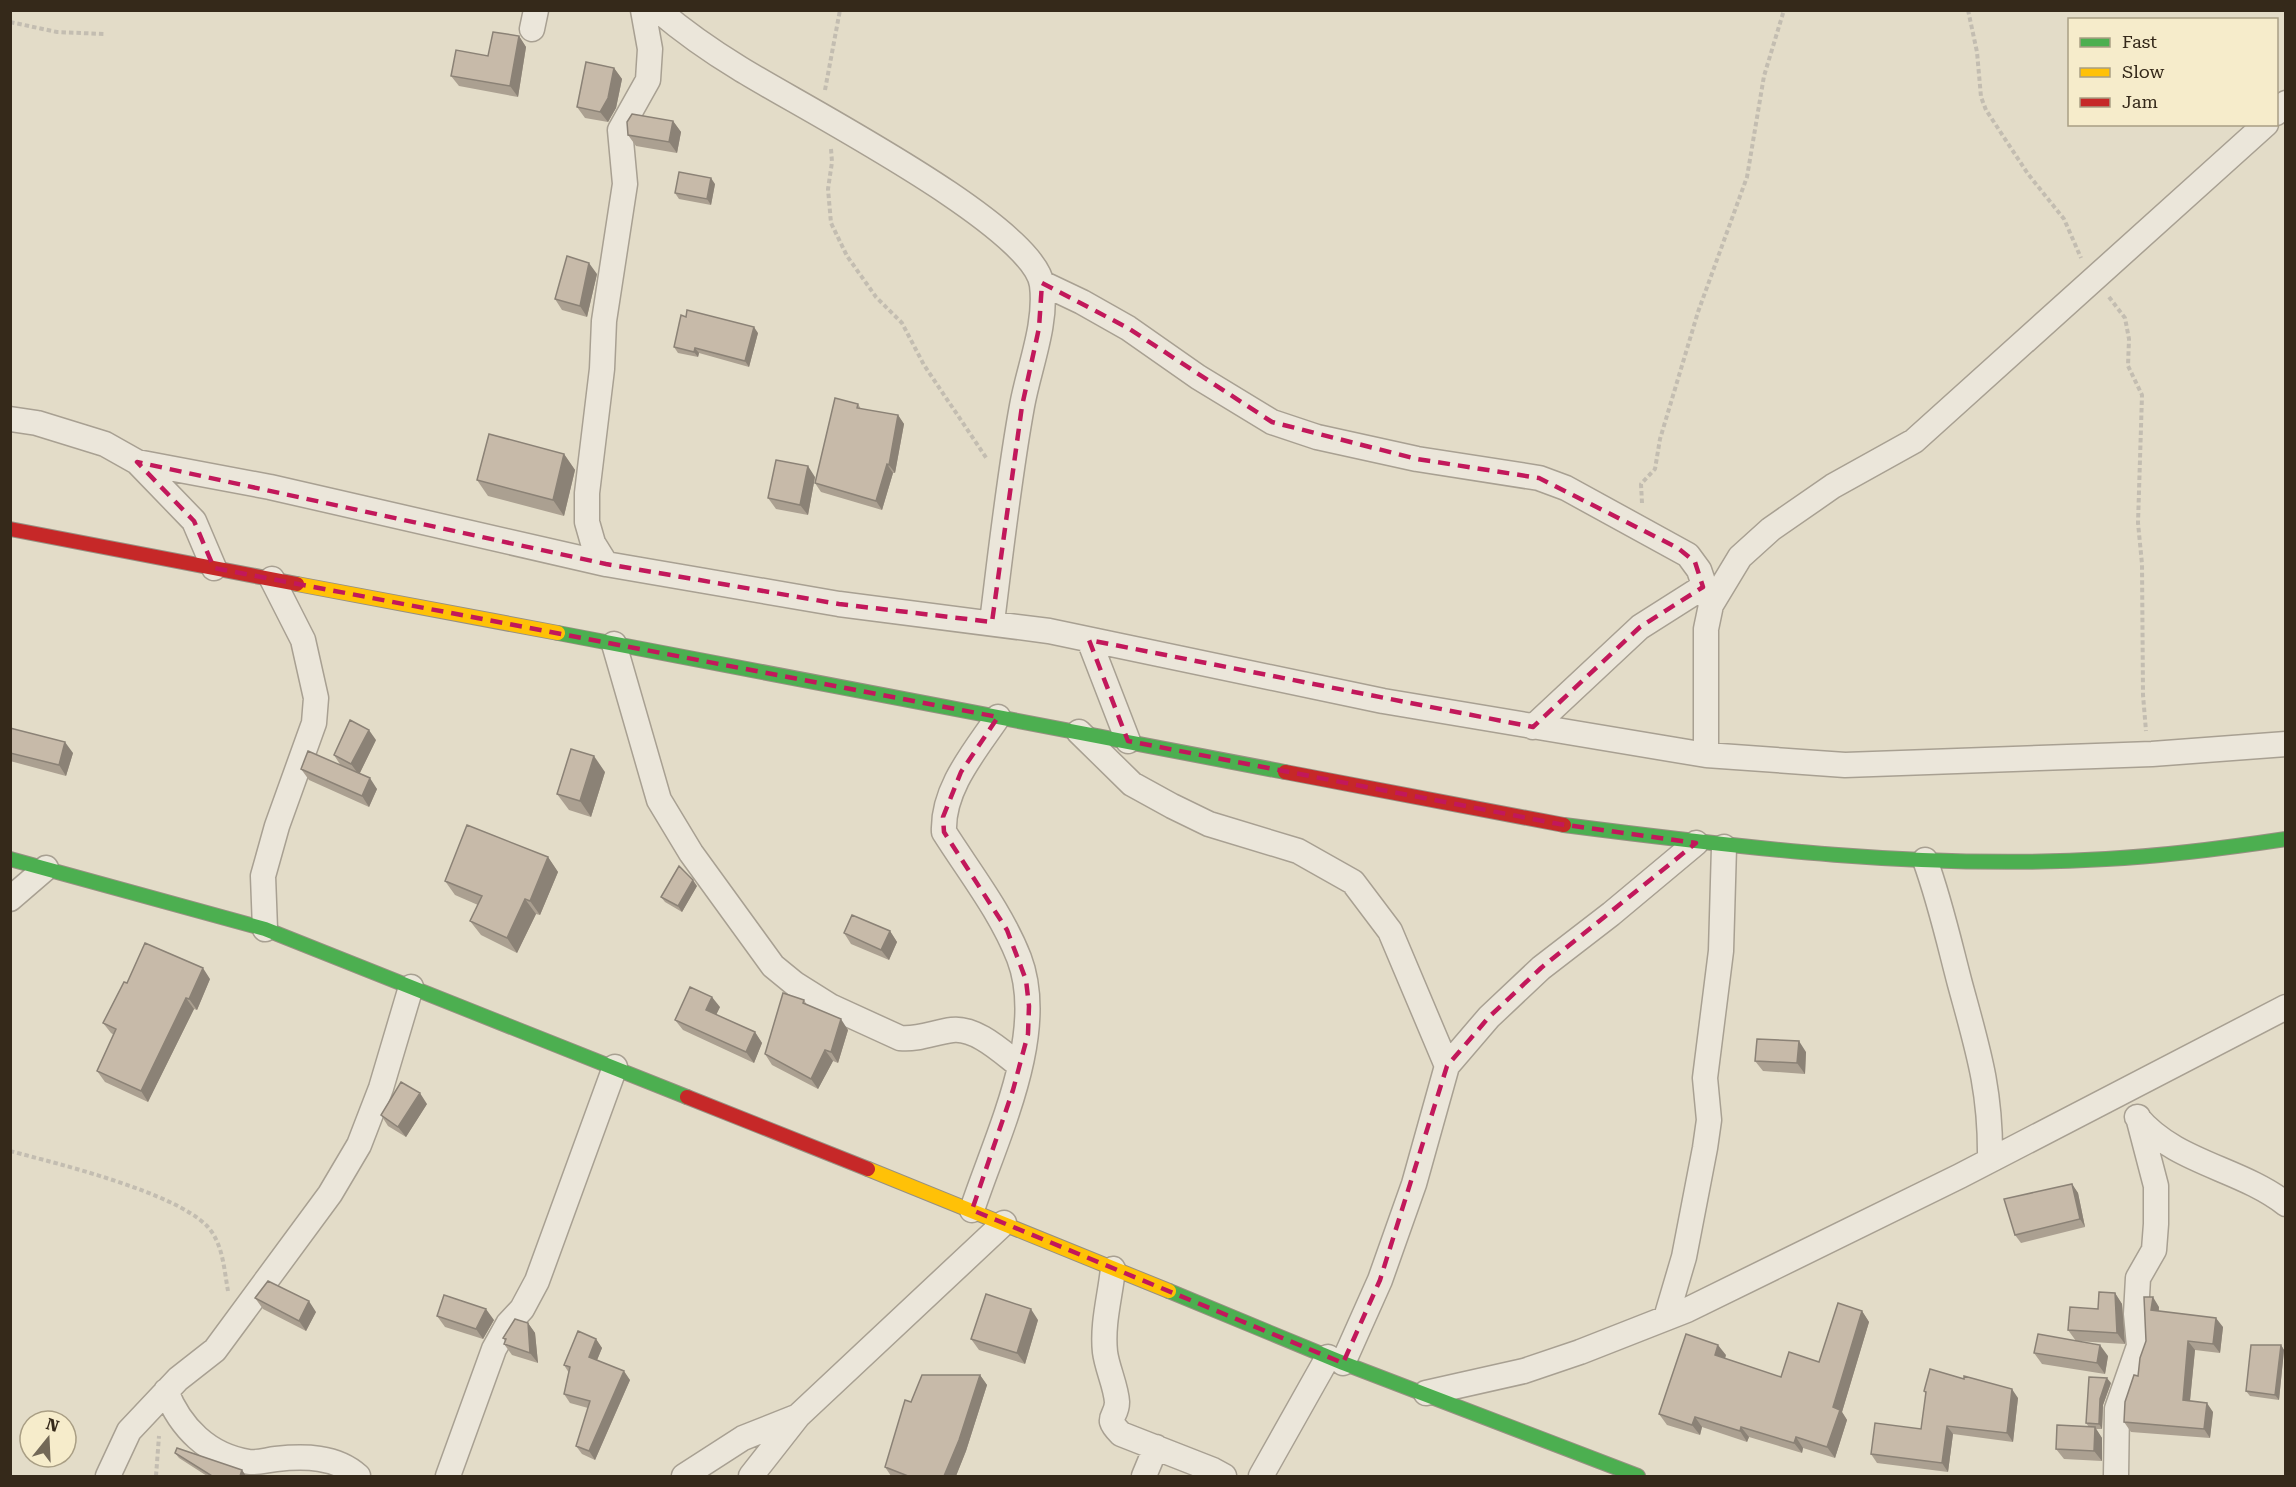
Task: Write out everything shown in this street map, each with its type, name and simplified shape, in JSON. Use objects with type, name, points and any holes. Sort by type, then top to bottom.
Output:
[{"type":"main road","points":[[10,529],[1558,824],[1724,847],[1888,860],[2063,861],[2234,848],[2286,839]]},
{"type":"main road","points":[[10,859],[265,929],[972,1210],[1335,1360],[1638,1476]]},
{"type":"street","points":[[606,564],[593,543],[588,522],[587,493],[602,369],[604,321],[625,184],[620,130],[648,80],[650,49],[644,10]]},
{"type":"street","points":[[658,10],[689,36],[820,117],[918,172],[984,218],[1027,257],[1041,283],[1039,328],[1022,406],[992,622]]},
{"type":"street","points":[[1533,727],[1640,627],[1707,596],[1740,557],[1771,529],[1833,486],[1914,441],[2089,281],[2164,219],[2264,126]]},
{"type":"street","points":[[1041,283],[1082,302],[1128,328],[1198,377],[1272,422],[1317,437],[1417,459],[1539,478],[1566,488],[1688,555],[1699,570],[1707,596],[1706,755]]},
{"type":"street","points":[[10,419],[37,423],[105,444],[137,462],[194,521],[214,568]]},
{"type":"street","points":[[137,462],[270,487],[606,564],[839,604],[992,622],[1383,701],[1706,755],[1845,765],[2152,754],[2286,744]]},
{"type":"street","points":[[265,929],[263,876],[277,826],[314,723],[316,698],[303,640],[272,579]]},
{"type":"street","points":[[1089,640],[1128,741]]},
{"type":"street","points":[[614,645],[659,800],[691,853],[773,966],[795,984],[830,1006],[900,1038],[910,1039],[951,1030],[963,1031],[1002,1052],[1019,1065]]},
{"type":"street","points":[[972,1210],[1028,1034],[1029,1006],[1019,959],[987,897],[944,832],[943,817],[951,793],[962,772],[998,717]]},
{"type":"street","points":[[1079,732],[1132,784],[1162,801],[1209,825],[1298,851],[1353,882],[1390,931],[1447,1066]]},
{"type":"street","points":[[1261,1476],[1335,1360],[1380,1280],[1414,1184],[1447,1066],[1489,1017],[1541,968],[1611,914],[1696,843]]},
{"type":"street","points":[[1666,1318],[1684,1257],[1706,1148],[1709,1120],[1705,1078],[1721,951],[1724,847]]},
{"type":"street","points":[[1924,860],[1941,903],[1988,1088],[1991,1121],[1990,1160]]},
{"type":"street","points":[[10,899],[46,868]]},
{"type":"street","points":[[108,1476],[129,1431],[215,1350],[330,1194],[359,1145],[381,1088],[411,987]]},
{"type":"street","points":[[1426,1393],[1524,1371],[1666,1318],[1990,1160],[2286,1007]]},
{"type":"street","points":[[448,1476],[494,1349],[508,1324],[522,1309],[537,1281],[615,1067]]},
{"type":"street","points":[[2116,1476],[2117,1409],[2139,1346],[2136,1314],[2138,1278],[2154,1250],[2156,1224],[2156,1185],[2138,1117],[2127,1089]]},
{"type":"street","points":[[2138,1117],[2165,1143],[2255,1185],[2286,1204]]},
{"type":"street","points":[[751,1476],[798,1416],[1004,1223]]},
{"type":"street","points":[[1113,1269],[1104,1333],[1107,1366],[1117,1403],[1111,1422],[1121,1434],[1224,1476]]},
{"type":"street","points":[[168,1396],[176,1415],[188,1431],[214,1450],[250,1462],[312,1457],[335,1463],[358,1476]]},
{"type":"street","points":[[684,1476],[743,1438],[798,1416]]},
{"type":"street","points":[[1144,1476],[1156,1447]]},
{"type":"path","points":[[840,10],[820,117],[830,144],[832,162],[828,189],[831,223],[847,256],[876,297],[902,323],[924,365],[987,458],[991,469]]},
{"type":"path","points":[[1648,533],[1641,484],[1655,469],[1660,439],[1698,312],[1747,177],[1764,76],[1784,10]]},
{"type":"path","points":[[1968,10],[1977,52],[1981,97],[1986,110],[2028,174],[2064,219],[2089,281],[2114,301],[2125,318],[2129,339],[2128,366],[2142,395],[2138,523],[2144,633],[2144,724],[2152,754]]},
{"type":"path","points":[[10,22],[57,32],[104,34]]},
{"type":"path","points":[[10,1151],[80,1171],[184,1207],[208,1227],[221,1251],[228,1292],[229,1330]]},
{"type":"path","points":[[156,1476],[159,1438],[168,1396]]},
{"type":"highlighted area","points":[[1042,283],[1128,328],[1272,422],[1417,459],[1539,478],[1678,548],[1695,562],[1703,587],[1640,627],[1533,727],[1089,640],[1128,741],[1559,824],[1696,843],[1541,968],[1489,1017],[1447,1066],[1380,1280],[1343,1363],[972,1210],[1013,1090],[1028,1034],[1029,1006],[1026,980],[1007,930],[944,832],[943,817],[961,772],[998,717],[214,568],[194,521],[137,462],[606,564],[839,604],[992,622],[1022,406],[1039,328]]},
{"type":"building","points":[[493,32],[519,36],[510,86],[451,76],[456,50],[488,56]]},
{"type":"building","points":[[586,62],[614,68],[608,98],[600,112],[577,107]]},
{"type":"building","points":[[632,114],[673,121],[669,142],[628,135],[627,122]]},
{"type":"building","points":[[679,172],[711,178],[707,199],[675,193]]},
{"type":"building","points":[[567,256],[589,263],[580,306],[555,299]]},
{"type":"building","points":[[687,310],[754,327],[745,361],[695,348],[694,352],[674,347],[681,315],[686,317]]},
{"type":"building","points":[[835,398],[858,404],[857,408],[898,415],[889,465],[887,464],[876,501],[815,483]]},
{"type":"building","points":[[489,434],[564,454],[553,500],[477,480]]},
{"type":"building","points":[[776,460],[808,466],[800,505],[768,498]]},
{"type":"building","points":[[350,720],[369,730],[351,764],[334,755]]},
{"type":"building","points":[[10,728],[65,742],[59,765],[10,753]]},
{"type":"building","points":[[571,749],[594,756],[580,801],[557,794]]},
{"type":"building","points":[[308,751],[370,778],[362,796],[301,769]]},
{"type":"building","points":[[467,825],[548,857],[530,901],[525,899],[507,938],[470,921],[482,896],[445,881]]},
{"type":"building","points":[[679,866],[693,880],[678,906],[661,897]]},
{"type":"building","points":[[852,915],[890,931],[881,950],[844,933]]},
{"type":"building","points":[[145,943],[203,968],[141,1091],[97,1071],[116,1029],[103,1023],[124,982],[127,983]]},
{"type":"building","points":[[690,987],[712,997],[706,1010],[755,1032],[746,1052],[675,1020]]},
{"type":"building","points":[[783,993],[804,1000],[803,1003],[841,1019],[831,1052],[825,1050],[811,1079],[765,1054]]},
{"type":"building","points":[[1757,1039],[1799,1041],[1797,1063],[1755,1061]]},
{"type":"building","points":[[401,1082],[420,1093],[398,1127],[381,1115]]},
{"type":"building","points":[[2072,1184],[2080,1219],[2015,1235],[2004,1199]]},
{"type":"building","points":[[268,1281],[309,1301],[299,1321],[255,1298]]},
{"type":"building","points":[[2099,1292],[2115,1293],[2117,1333],[2068,1330],[2070,1307],[2098,1309]]},
{"type":"building","points":[[986,1294],[1031,1309],[1017,1353],[971,1339]]},
{"type":"building","points":[[444,1295],[486,1309],[476,1329],[437,1316]]},
{"type":"building","points":[[2144,1297],[2153,1297],[2151,1310],[2216,1318],[2213,1344],[2188,1341],[2183,1400],[2207,1403],[2204,1429],[2124,1422],[2125,1402],[2134,1375],[2138,1376],[2140,1358],[2146,1341]]},
{"type":"building","points":[[1838,1303],[1862,1311],[1833,1407],[1840,1410],[1827,1447],[1796,1437],[1794,1443],[1741,1427],[1740,1431],[1695,1417],[1692,1425],[1659,1414],[1686,1334],[1718,1345],[1715,1355],[1781,1377],[1789,1352],[1819,1362]]},
{"type":"building","points":[[515,1319],[528,1323],[530,1353],[504,1344],[506,1339],[503,1338]]},
{"type":"building","points":[[578,1331],[596,1339],[589,1357],[624,1371],[589,1451],[576,1446],[590,1401],[564,1394],[570,1367],[564,1365]]},
{"type":"building","points":[[2038,1334],[2100,1345],[2097,1363],[2034,1353]]},
{"type":"building","points":[[2251,1345],[2281,1345],[2275,1395],[2246,1391]]},
{"type":"building","points":[[1930,1369],[2012,1389],[2007,1433],[1947,1426],[1942,1463],[1871,1454],[1875,1423],[1921,1429],[1926,1392],[1924,1391]]},
{"type":"building","points":[[922,1375],[980,1375],[959,1440],[944,1476],[908,1476],[885,1467],[905,1400],[911,1402]]},
{"type":"building","points":[[2089,1377],[2107,1378],[2100,1399],[2099,1424],[2086,1423]]},
{"type":"building","points":[[2057,1425],[2095,1427],[2094,1451],[2056,1449]]},
{"type":"building","points":[[177,1448],[242,1470],[240,1476],[212,1476],[175,1453]]},
{"type":"traffic: fast","points":[[558,633],[1285,772]]},
{"type":"traffic: fast","points":[[1564,825],[1766,849],[1970,862],[2128,858],[2286,839]]},
{"type":"traffic: fast","points":[[10,859],[265,929],[687,1097]]},
{"type":"traffic: fast","points":[[1169,1291],[1343,1363],[1638,1476]]},
{"type":"traffic: slow","points":[[297,584],[558,633]]},
{"type":"traffic: slow","points":[[868,1169],[1169,1291]]},
{"type":"traffic: jam","points":[[10,529],[297,584]]},
{"type":"traffic: jam","points":[[1285,772],[1564,825]]},
{"type":"traffic: jam","points":[[687,1097],[868,1169]]}]
